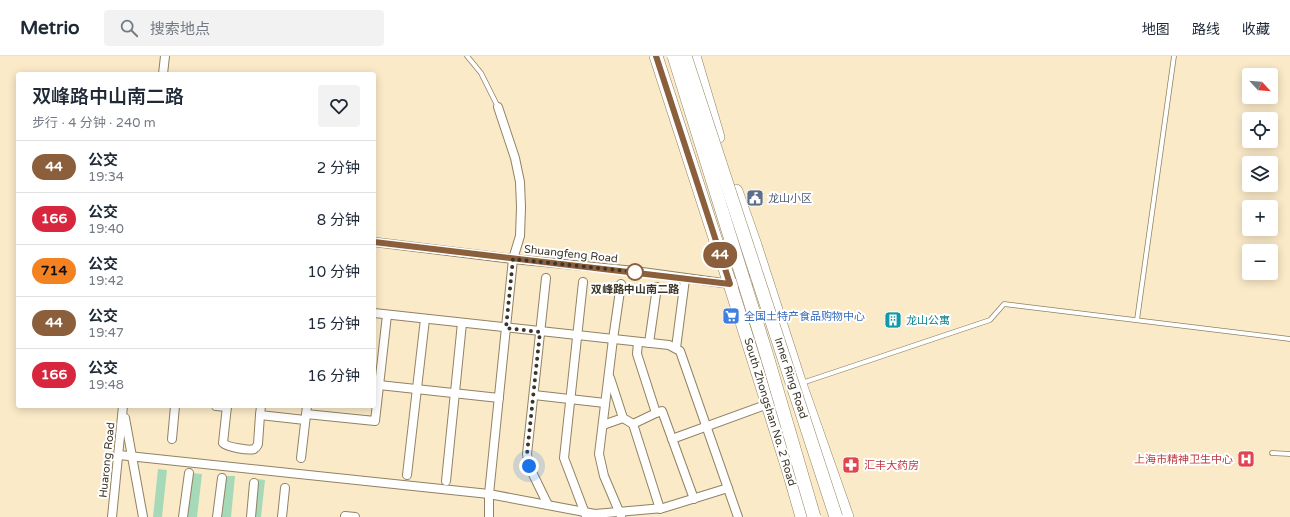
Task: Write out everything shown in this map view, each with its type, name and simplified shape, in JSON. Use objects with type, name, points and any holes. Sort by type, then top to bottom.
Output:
[{"type":"main road","name":"South Zhongshan No. 2 Road","points":[[656,56],[730,284],[802,517]]},
{"type":"main road","name":"Inner Ring Road","points":[[674,56],[768,356],[814,517]]},
{"type":"main road","name":"Inner Ring Road","points":[[685,56],[836,517]]},
{"type":"main road","points":[[694,56],[724,160],[755,245],[764,277],[800,384],[847,517]]},
{"type":"street","points":[[163,72],[165,56]]},
{"type":"street","points":[[489,517],[489,494],[513,259],[520,236],[521,207],[520,182],[516,158],[498,107]]},
{"type":"street","name":"Shuangfeng Road","points":[[376,242],[730,284],[764,277]]},
{"type":"street","points":[[546,278],[527,454],[529,466],[548,505]]},
{"type":"street","points":[[676,348],[685,278]]},
{"type":"street","points":[[583,282],[564,458],[586,515]]},
{"type":"street","points":[[620,514],[604,476],[600,454],[605,403],[621,284]]},
{"type":"street","points":[[649,343],[657,287]]},
{"type":"street","points":[[376,313],[668,345],[676,348],[680,351],[738,517]]},
{"type":"street","points":[[260,415],[306,413],[375,421],[387,314]]},
{"type":"street","points":[[407,475],[425,319]]},
{"type":"street","points":[[446,481],[462,323]]},
{"type":"street","points":[[638,342],[637,354],[656,413]]},
{"type":"street","points":[[609,375],[623,418],[632,424],[656,512]]},
{"type":"street","points":[[379,385],[499,398]]},
{"type":"street","points":[[534,395],[605,403]]},
{"type":"street","points":[[672,439],[768,404]]},
{"type":"street","points":[[123,408],[143,517]]},
{"type":"street","name":"Huarong Road","points":[[112,517],[120,454],[123,408]]},
{"type":"street","points":[[172,439],[176,408]]},
{"type":"street","points":[[227,408],[223,443],[229,447],[253,450],[258,444],[261,408]]},
{"type":"street","points":[[632,424],[662,411],[694,499]]},
{"type":"street","points":[[301,458],[306,413]]},
{"type":"street","points":[[603,425],[623,418]]},
{"type":"street","points":[[120,454],[489,494],[548,505],[586,515],[656,512],[728,488]]},
{"type":"street","points":[[184,517],[189,473]]},
{"type":"street","points":[[217,517],[222,478]]},
{"type":"street","points":[[251,517],[254,483]]},
{"type":"street","points":[[282,517],[285,488]]},
{"type":"street","points":[[345,516],[355,517]]},
{"type":"lane","points":[[468,56],[481,73],[498,107]]},
{"type":"lane","points":[[1137,320],[1174,56]]},
{"type":"lane","points":[[800,384],[990,320],[1004,304],[1290,339]]},
{"type":"lane","points":[[1272,453],[1290,454]]},
{"type":"green space","points":[[158,469],[167,470],[162,517],[153,517]]},
{"type":"green space","points":[[192,473],[202,474],[197,517],[187,517]]},
{"type":"green space","points":[[226,476],[235,476],[231,517],[222,517]]},
{"type":"green space","points":[[257,479],[265,480],[261,517],[253,517]]},
{"type":"bus line","name":"44","points":[[376,242],[730,284],[656,56]]},
{"type":"place","name":"龙山小区","points":[[755,198]]},
{"type":"place","name":"双峰路中山南二路","points":[[635,272]]},
{"type":"place","name":"全国土特产食品购物中心","points":[[731,316]]},
{"type":"place","name":"龙山公寓","points":[[893,320]]},
{"type":"place","name":"上海市精神卫生中心","points":[[1246,459]]},
{"type":"place","name":"汇丰大药房","points":[[851,465]]},
{"type":"route","points":[[529,466],[527,454],[540,332],[506,328],[513,259],[635,272]]}]
